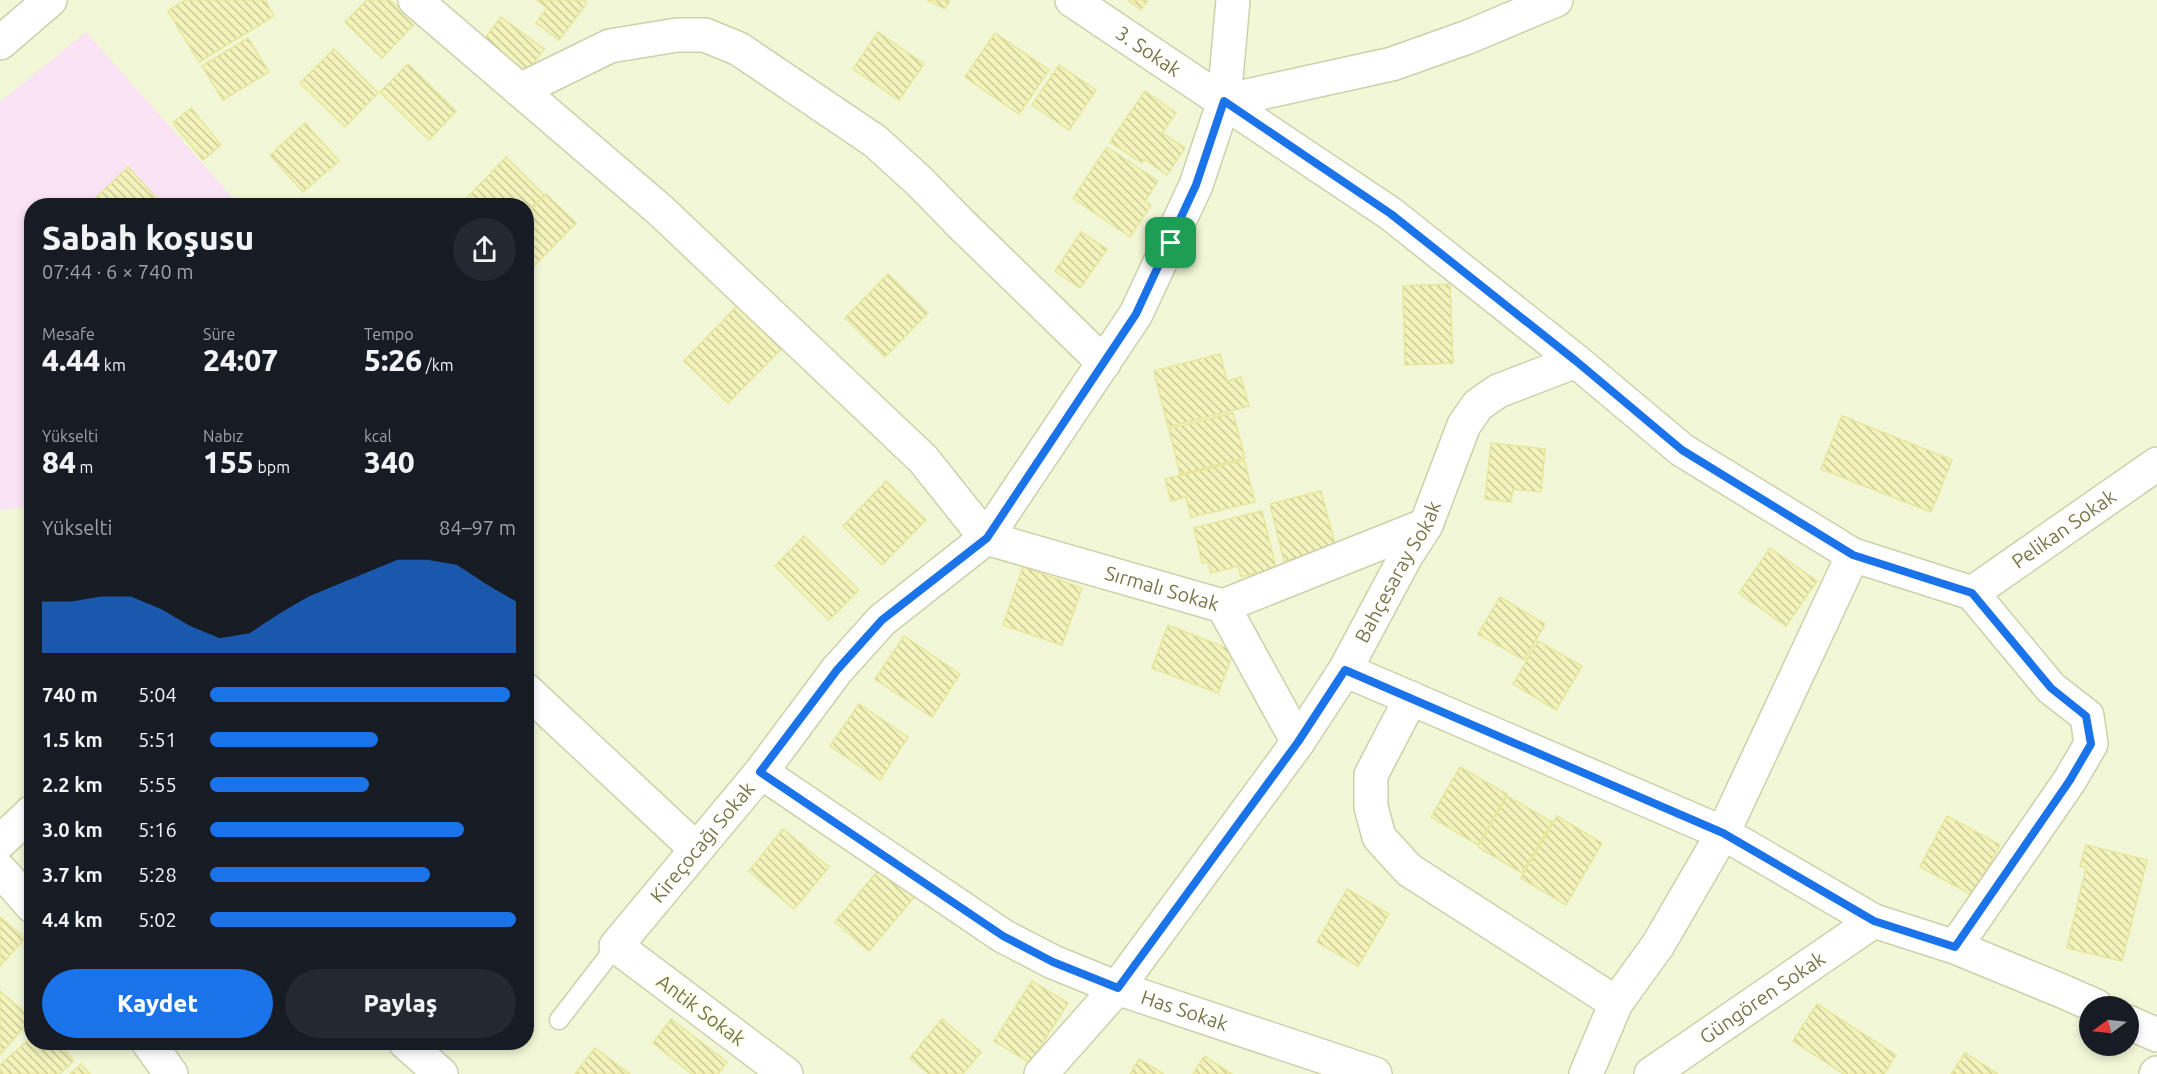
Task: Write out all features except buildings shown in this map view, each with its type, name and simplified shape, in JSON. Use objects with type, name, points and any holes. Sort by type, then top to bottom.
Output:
[{"type":"street","points":[[0,43],[50,0]]},
{"type":"street","points":[[415,0],[660,210],[915,451],[987,538]]},
{"type":"street","name":"3. Sokak","points":[[1072,0],[1391,214],[1576,361],[1682,450],[1853,555],[1972,593]]},
{"type":"street","name":"Kireçocağı Sokak","points":[[616,946],[760,772],[837,670],[882,620],[987,538],[1136,314],[1196,185],[1224,101],[1233,0]]},
{"type":"street","points":[[1224,101],[1392,64],[1468,38],[1556,0]]},
{"type":"street","points":[[520,90],[610,46],[676,34],[705,34],[739,50],[875,141],[919,181],[961,225],[1104,363]]},
{"type":"street","name":"Bahçesaray Sokak","points":[[1041,1074],[1118,988],[1298,742],[1345,670],[1406,556],[1426,525],[1464,425],[1478,405],[1498,392],[1576,361]]},
{"type":"street","name":"Pelikan Sokak","points":[[1972,593],[2157,464]]},
{"type":"street","points":[[1222,606],[1426,525]]},
{"type":"street","name":"Sırmalı Sokak","points":[[987,538],[1222,606],[1298,742]]},
{"type":"street","points":[[1586,1074],[1616,1003],[1658,945],[1723,833],[1853,555]]},
{"type":"street","points":[[1955,947],[2070,780],[2091,744],[2086,716],[2051,688],[1972,593]]},
{"type":"street","points":[[1345,670],[1723,833],[1874,921],[1955,947],[2079,998]]},
{"type":"street","points":[[1412,698],[1371,775],[1371,807],[1379,837],[1409,870],[1616,1003]]},
{"type":"street","points":[[534,699],[696,849]]},
{"type":"street","name":"Has Sokak","points":[[760,772],[1003,936],[1053,962],[1118,988],[1375,1074]]},
{"type":"street","points":[[0,842],[24,820]]},
{"type":"street","points":[[0,870],[24,897]]},
{"type":"street","name":"Güngören Sokak","points":[[1651,1074],[1874,921]]},
{"type":"street","name":"Antik Sokak","points":[[616,946],[786,1074]]},
{"type":"street","points":[[2139,1027],[2157,1035]]},
{"type":"street","points":[[154,1050],[171,1074]]},
{"type":"lane","name":"Kireçocağı Sokak","points":[[558,1020],[616,946]]},
{"type":"shaded area","points":[[0,0],[2157,0],[2157,1074],[0,1074]]},
{"type":"shaded area","points":[[86,32],[233,198],[24,198],[24,507],[0,510],[0,102]]},
{"type":"route","points":[[1224,101],[1391,214],[1576,361],[1682,450],[1853,555],[1972,593],[2051,688],[2086,716],[2091,744],[2070,780],[1955,947],[1874,921],[1723,833],[1345,670],[1298,742],[1118,988],[1053,962],[1003,936],[760,772],[837,670],[882,620],[987,538],[1136,314],[1171,243],[1196,185],[1224,101]]}]
